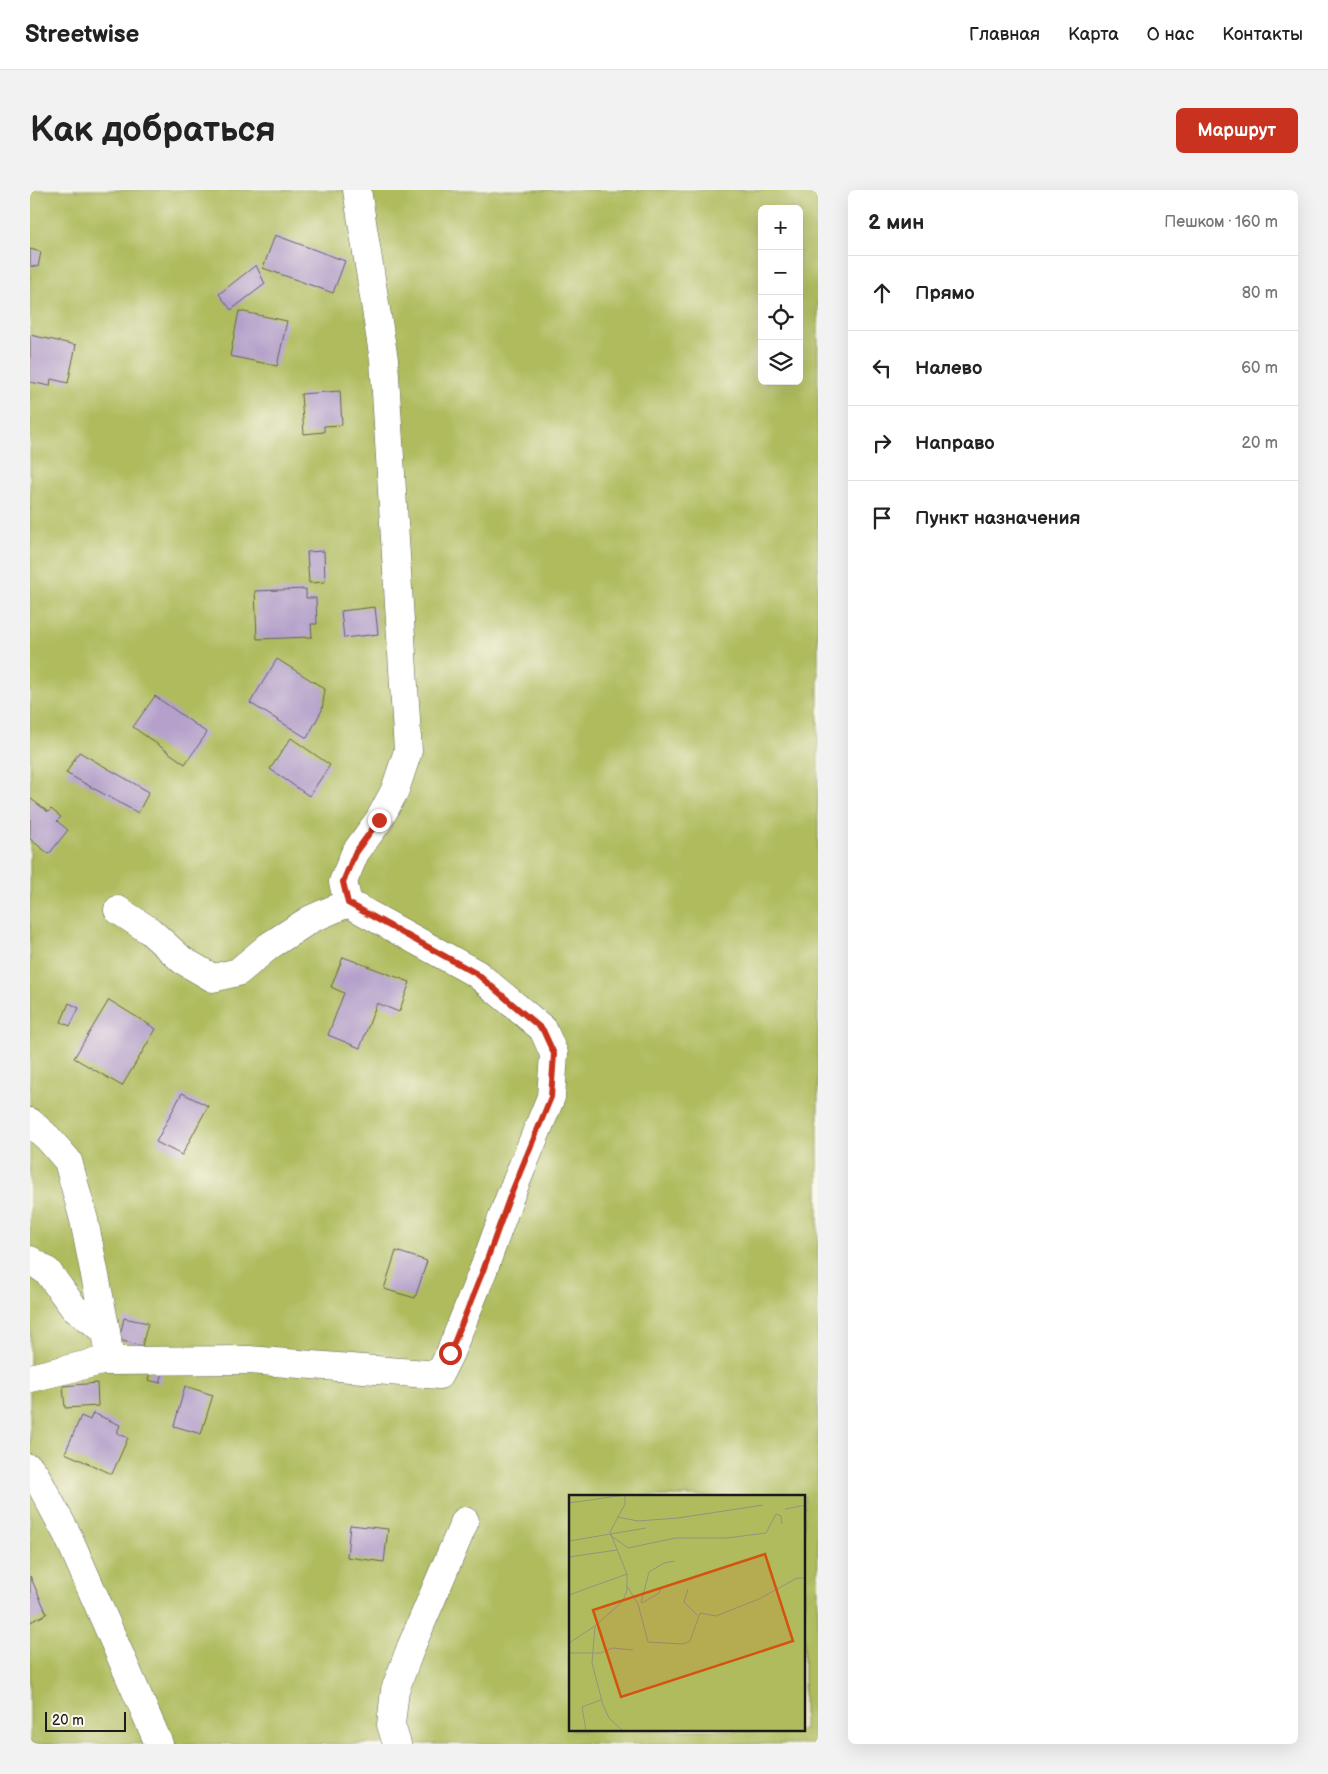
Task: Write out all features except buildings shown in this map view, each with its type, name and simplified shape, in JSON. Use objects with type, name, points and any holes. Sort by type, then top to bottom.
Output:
[{"type":"street","points":[[30,1378],[110,1361],[249,1360],[439,1375],[484,1268],[509,1199],[551,1097],[554,1054],[543,1030],[477,974],[348,903],[343,882],[355,853],[379,820],[395,790],[408,751],[384,360],[357,190]]},
{"type":"street","points":[[118,910],[150,931],[182,960],[212,978],[238,972],[269,946],[311,919],[348,903]]},
{"type":"street","points":[[30,1122],[48,1138],[68,1161],[84,1220],[106,1331],[110,1361]]},
{"type":"street","points":[[30,1260],[48,1272],[74,1308],[106,1331]]},
{"type":"street","points":[[30,1468],[68,1536],[159,1744]]},
{"type":"street","points":[[396,1744],[391,1725],[395,1690],[464,1521]]},
{"type":"green space","points":[[30,190],[818,190],[818,1744],[30,1744]]},
{"type":"route","points":[[379,820],[355,853],[343,882],[348,903],[477,974],[543,1030],[554,1054],[551,1097],[509,1199],[450,1353]]}]
